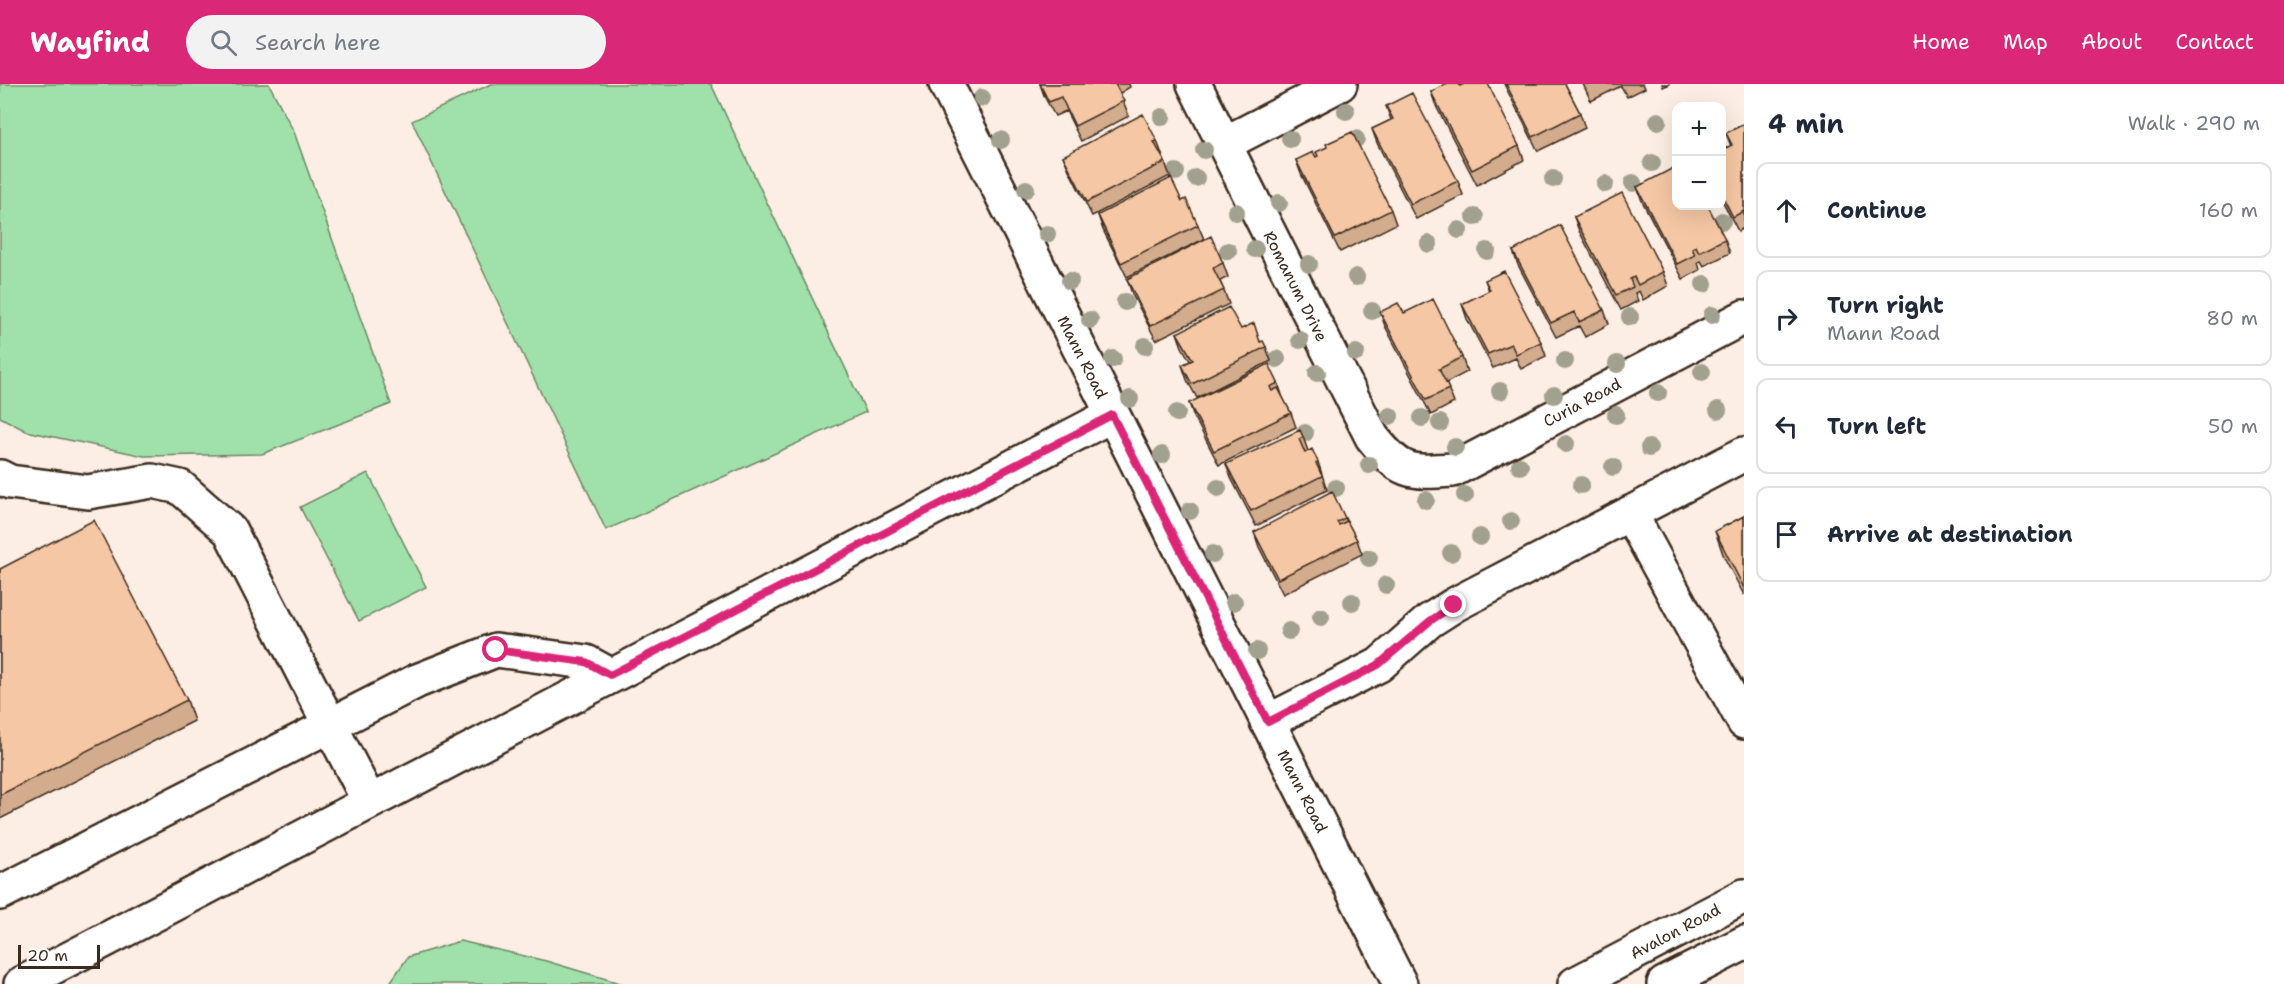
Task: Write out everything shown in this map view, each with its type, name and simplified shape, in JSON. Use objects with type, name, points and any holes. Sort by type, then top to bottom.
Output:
[{"type":"street","name":"Mann Road","points":[[946,84],[1400,984]]},
{"type":"street","name":"Romanum Drive","points":[[1194,84],[1372,437],[1392,462],[1416,472]]},
{"type":"street","points":[[1224,144],[1340,84]]},
{"type":"street","name":"Curia Road","points":[[1416,472],[1453,470],[1744,317]]},
{"type":"street","points":[[21,984],[1112,415]]},
{"type":"street","points":[[1268,722],[1378,665],[1430,621],[1454,605],[1744,454]]},
{"type":"street","points":[[0,477],[10,482],[88,492],[152,481],[180,487],[230,531],[369,801]]},
{"type":"street","points":[[1630,513],[1744,722]]},
{"type":"street","points":[[0,893],[417,681],[496,650],[586,662],[610,675]]},
{"type":"street","name":"Avalon Road","points":[[1575,984],[1744,896]]},
{"type":"street","points":[[1664,984],[1744,943]]},
{"type":"green space","points":[[0,84],[269,84],[294,132],[391,404],[262,454],[144,456],[26,431],[0,417]]},
{"type":"green space","points":[[491,84],[711,84],[866,412],[606,530],[412,121]]},
{"type":"green space","points":[[368,473],[426,587],[359,621],[300,507]]},
{"type":"green space","points":[[460,941],[546,961],[623,984],[389,984],[408,957]]},
{"type":"building","points":[[1040,84],[1115,84],[1124,101],[1075,126],[1061,97],[1049,102]]},
{"type":"building","points":[[1445,84],[1459,84],[1460,86],[1488,84],[1519,146],[1472,170],[1431,92]]},
{"type":"building","points":[[1506,84],[1565,84],[1580,113],[1533,137]]},
{"type":"building","points":[[1412,93],[1458,181],[1411,204],[1372,129],[1393,119],[1386,106]]},
{"type":"building","points":[[1143,114],[1165,162],[1087,202],[1063,156]]},
{"type":"building","points":[[1744,124],[1744,211],[1733,217],[1726,203],[1726,148],[1732,145],[1726,133]]},
{"type":"building","points":[[1352,132],[1391,210],[1335,238],[1296,160],[1313,152],[1316,157],[1318,156],[1316,152],[1327,147],[1326,144]]},
{"type":"building","points":[[1672,169],[1672,210],[1710,210],[1725,239],[1699,252],[1696,246],[1692,248],[1695,255],[1677,264],[1637,187]]},
{"type":"building","points":[[1171,178],[1182,201],[1186,199],[1198,225],[1121,263],[1098,215]]},
{"type":"building","points":[[1622,193],[1663,272],[1638,285],[1634,277],[1630,279],[1633,287],[1616,295],[1574,217]]},
{"type":"building","points":[[1560,225],[1604,310],[1579,322],[1574,312],[1551,323],[1513,251]]},
{"type":"building","points":[[1211,236],[1223,263],[1213,268],[1224,290],[1150,326],[1127,279]]},
{"type":"building","points":[[1504,271],[1541,342],[1516,354],[1511,344],[1488,354],[1462,304],[1490,290],[1485,280]]},
{"type":"building","points":[[1433,299],[1462,357],[1439,369],[1449,389],[1426,400],[1380,312],[1398,303],[1404,313]]},
{"type":"building","points":[[1229,307],[1241,329],[1254,323],[1260,342],[1263,341],[1266,347],[1192,384],[1182,365],[1193,360],[1177,333]]},
{"type":"building","points":[[1269,364],[1278,383],[1270,387],[1272,391],[1278,388],[1291,413],[1214,451],[1189,403]]},
{"type":"building","points":[[1300,430],[1303,437],[1299,439],[1305,453],[1312,449],[1322,476],[1251,511],[1226,464]]},
{"type":"building","points":[[1332,491],[1345,518],[1337,522],[1339,525],[1347,521],[1357,540],[1278,579],[1254,532]]},
{"type":"building","points":[[1744,516],[1744,588],[1715,531]]},
{"type":"building","points":[[94,520],[187,700],[0,795],[0,569]]},
{"type":"route","points":[[496,650],[586,662],[610,675],[1112,415],[1268,722],[1378,665],[1406,644],[1430,621],[1454,605]]}]
